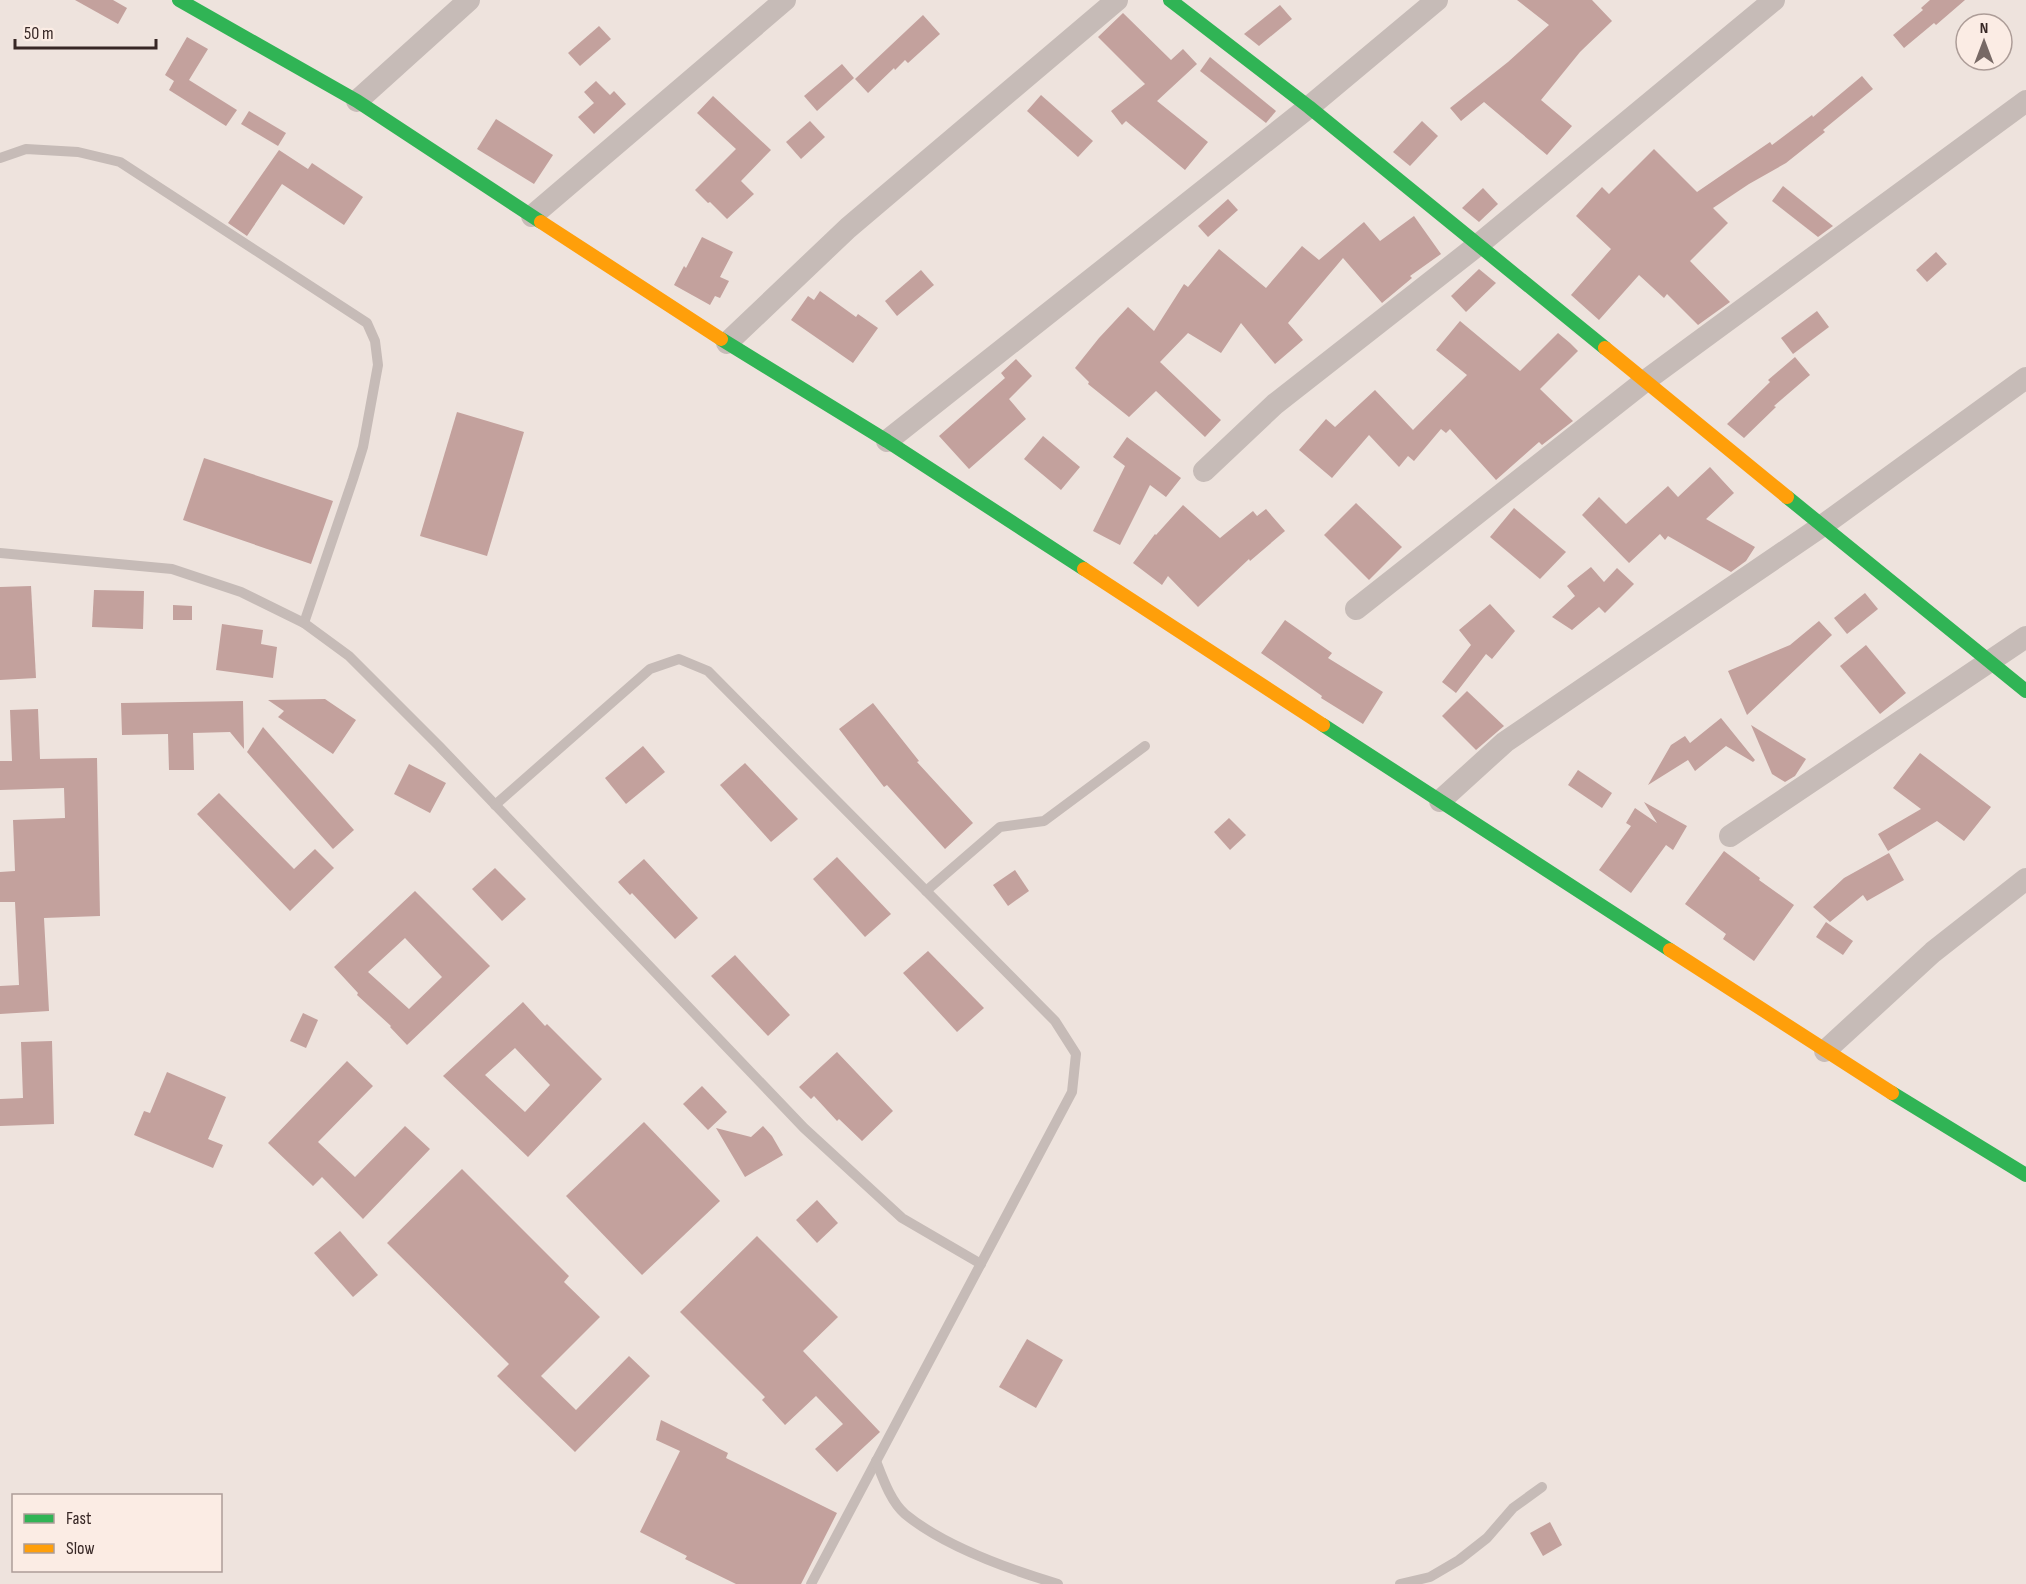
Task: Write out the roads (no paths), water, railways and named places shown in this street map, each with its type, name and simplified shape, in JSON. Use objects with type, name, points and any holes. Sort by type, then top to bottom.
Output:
[{"type":"street","points":[[179,0],[357,100],[727,343],[887,441],[1825,1051],[2026,1175]]},
{"type":"street","points":[[357,100],[469,0]]},
{"type":"street","points":[[532,216],[785,0]]},
{"type":"street","points":[[727,343],[848,228],[1117,0]]},
{"type":"street","points":[[1170,0],[1309,107],[2026,691]]},
{"type":"street","points":[[887,441],[1309,107],[1437,0]]},
{"type":"street","points":[[1204,471],[1275,404],[1478,245],[1774,0]]},
{"type":"street","points":[[1356,609],[1646,381],[2026,101]]},
{"type":"street","points":[[1440,801],[1505,742],[1822,526],[2026,378]]},
{"type":"street","points":[[1730,836],[2026,637]]},
{"type":"street","points":[[1825,1051],[1933,952],[2026,879]]},
{"type":"lane","points":[[0,158],[26,149],[78,152],[120,162],[367,323],[375,341],[378,365],[363,447],[304,623]]},
{"type":"lane","points":[[0,553],[172,569],[241,592],[304,623],[349,656],[804,1128],[902,1218],[981,1264]]},
{"type":"lane","points":[[495,805],[650,669],[679,659],[708,671],[1055,1021],[1076,1054],[1072,1092],[811,1584]]},
{"type":"lane","points":[[926,891],[1000,827],[1044,821],[1145,746]]},
{"type":"lane","points":[[876,1461],[886,1486],[904,1513],[951,1543],[1022,1573],[1058,1584]]},
{"type":"lane","points":[[1400,1584],[1430,1577],[1459,1560],[1487,1538],[1514,1508],[1542,1487]]}]
